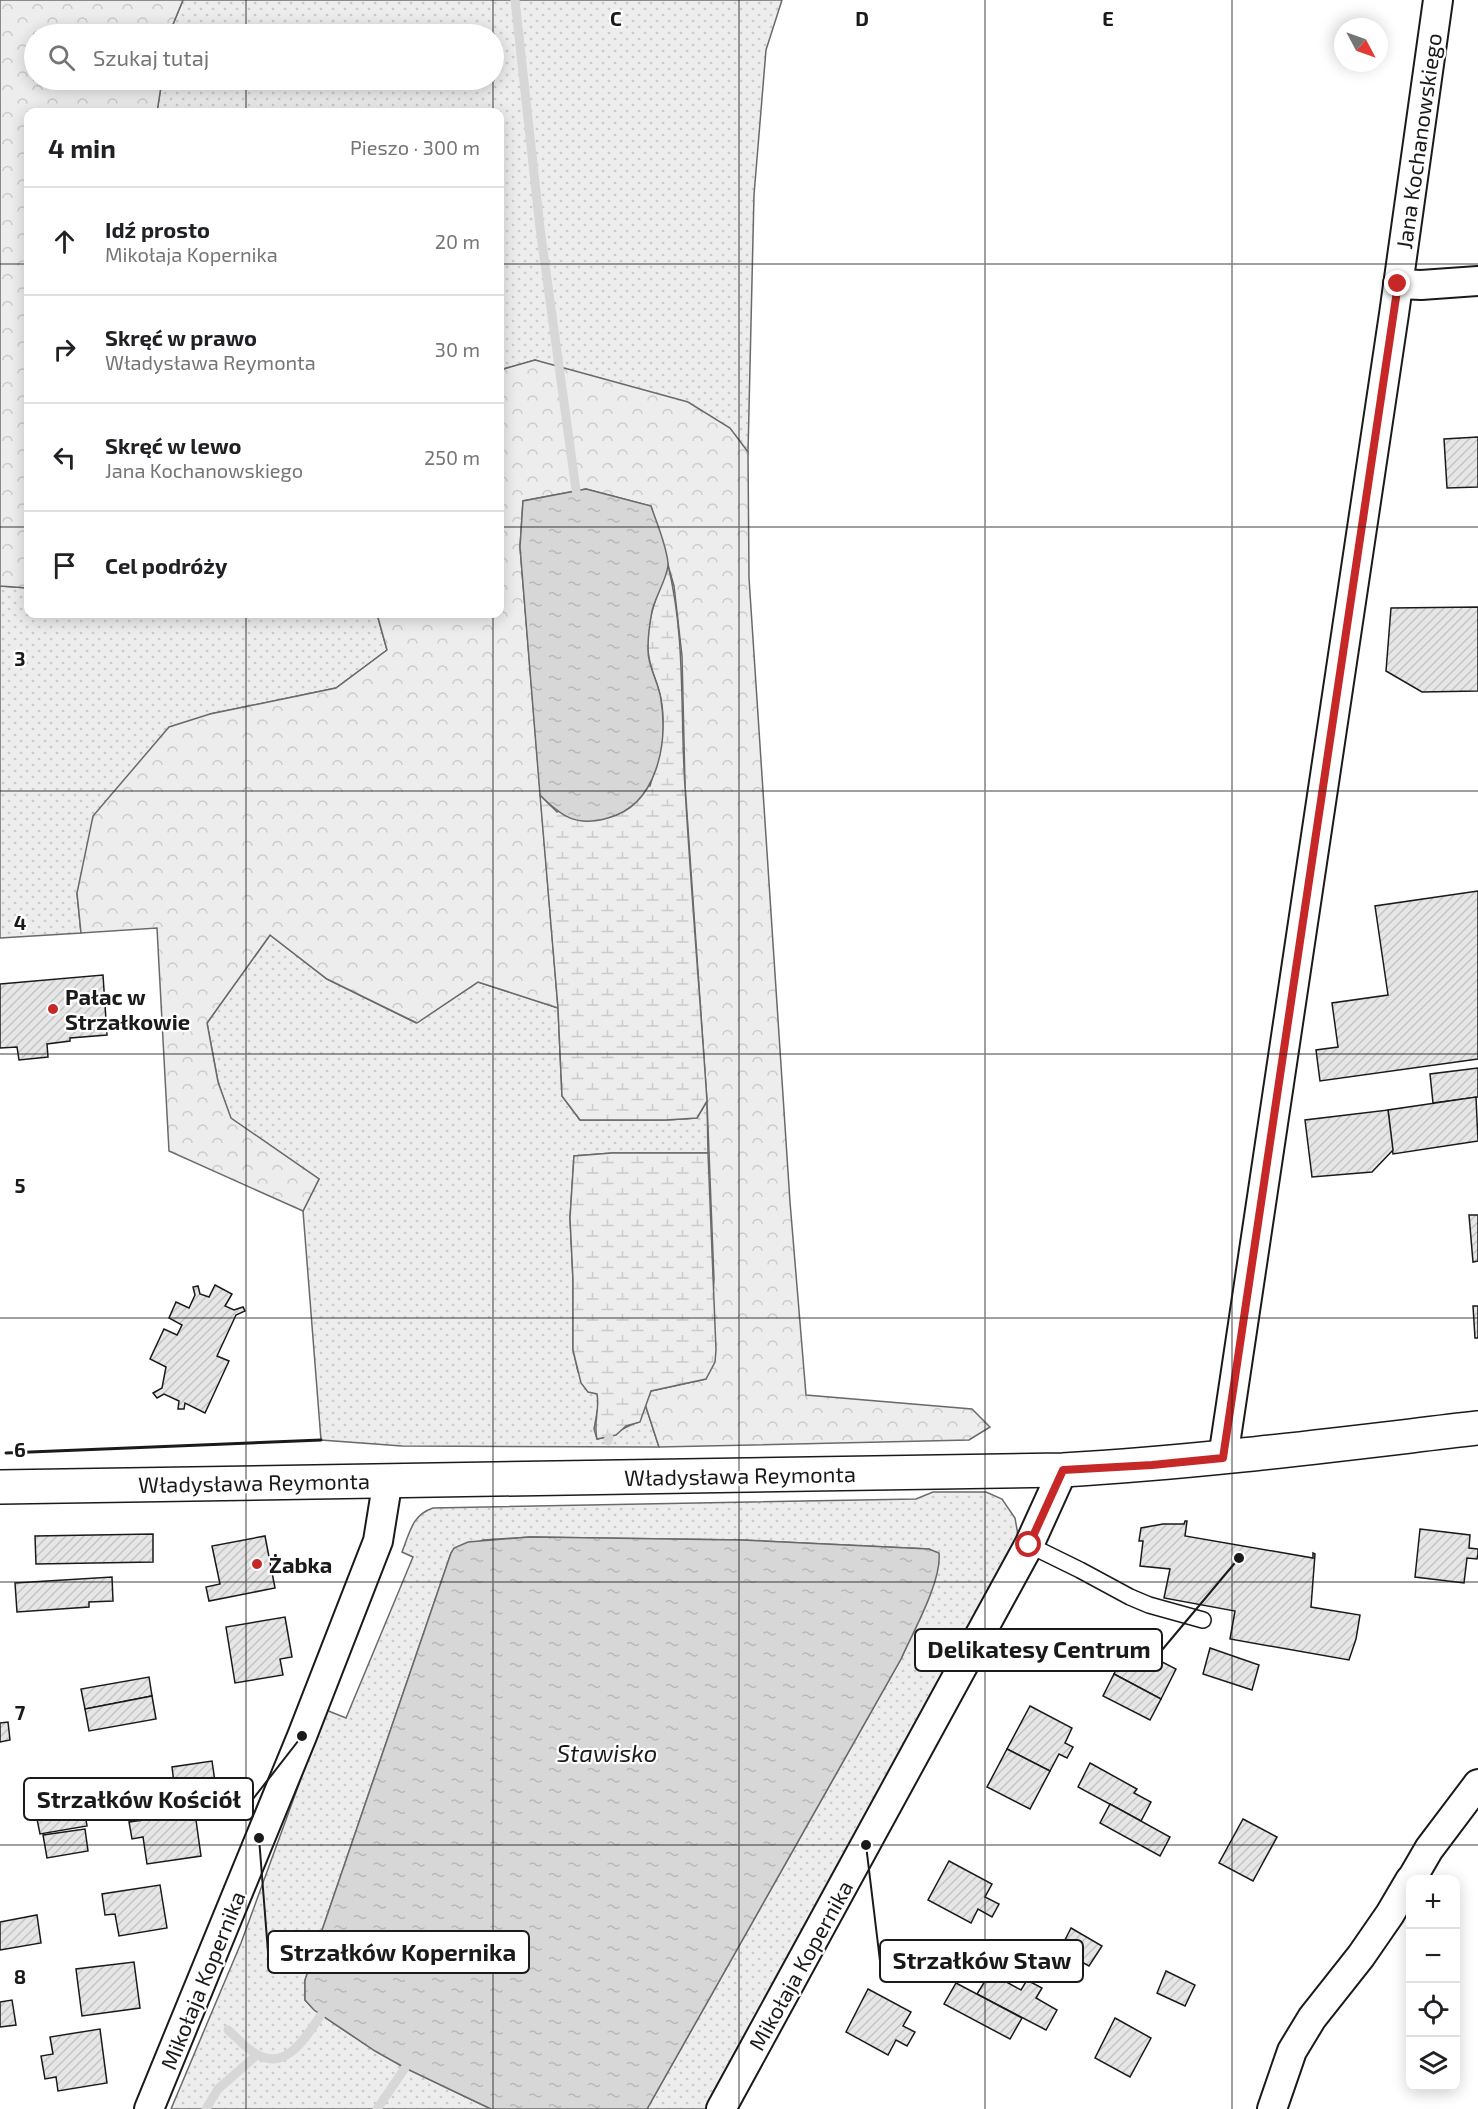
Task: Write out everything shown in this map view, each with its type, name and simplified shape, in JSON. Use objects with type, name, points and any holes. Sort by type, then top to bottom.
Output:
[{"type":"street","name":"Jana Kochanowskiego","points":[[1223,1458],[1398,284],[1438,0]]},
{"type":"street","points":[[1398,284],[1421,285],[1478,281]]},
{"type":"street","name":"Władysława Reymonta","points":[[0,1487],[1063,1470],[1223,1458],[1478,1428]]},
{"type":"street","name":"Mikołaja Kopernika","points":[[721,2109],[1029,1545],[1063,1470]]},
{"type":"street","name":"Mikołaja Kopernika","points":[[149,2109],[302,1736],[378,1541],[388,1479]]},
{"type":"street","points":[[1414,1875],[1429,1849],[1478,1784]]},
{"type":"street","points":[[1272,2109],[1292,2051],[1312,2018],[1361,1956],[1406,1888]]},
{"type":"lane","points":[[1029,1545],[1149,1605],[1203,1620]]},
{"type":"green space","points":[[0,0],[183,0],[173,24],[24,24],[24,90],[160,90],[158,108],[24,108],[24,588],[0,586]]},
{"type":"green space","points":[[183,0],[782,0],[766,50],[754,195],[748,452],[729,428],[535,360],[504,369],[504,108],[158,108],[160,90],[504,90],[504,24],[173,24]]},
{"type":"green space","points":[[535,360],[688,402],[730,428],[748,452],[749,578],[790,1202],[806,1395],[972,1409],[990,1427],[969,1440],[659,1447],[645,1404],[651,1391],[706,1379],[714,1280],[707,1101],[685,785],[682,656],[674,586],[651,506],[586,489],[523,501],[520,547],[558,1008],[478,982],[417,1023],[327,979],[270,935],[207,1023],[218,1082],[231,1118],[319,1179],[303,1211],[169,1151],[157,928],[81,933],[77,893],[93,816],[169,727],[210,714],[336,688],[387,650],[378,618],[504,618],[504,369]]},
{"type":"green space","points":[[668,565],[678,620],[685,787],[707,1101],[697,1118],[580,1120],[562,1096],[558,1008],[540,795],[557,812],[650,786],[661,743],[663,710],[650,663],[648,639],[654,606]]},
{"type":"green space","points":[[0,586],[24,588],[24,618],[378,618],[387,650],[336,688],[210,714],[77,893],[81,933],[0,938]]},
{"type":"green space","points":[[270,935],[327,979],[416,1023],[478,982],[558,1008],[562,1096],[580,1120],[697,1118],[707,1101],[708,1153],[612,1153],[574,1156],[570,1218],[573,1350],[578,1372],[597,1393],[599,1402],[594,1429],[597,1439],[639,1422],[645,1404],[659,1447],[402,1446],[321,1440],[303,1211],[319,1179],[230,1118],[218,1082],[207,1023]]},
{"type":"green space","points":[[612,1153],[708,1153],[716,1350],[715,1362],[706,1379],[651,1391],[640,1422],[626,1426],[616,1435],[597,1439],[597,1394],[588,1392],[581,1383],[573,1350],[570,1218],[574,1156]]},
{"type":"green space","points":[[933,1492],[986,1492],[1002,1499],[1015,1518],[1018,1535],[1015,1548],[709,2109],[647,2109],[901,1659],[932,1588],[929,1549],[741,1540],[530,1537],[483,1540],[451,1553],[305,1980],[305,2000],[324,2017],[380,2053],[491,2109],[171,2109],[241,1943],[326,1710],[346,1718],[413,1557],[402,1552],[413,1525],[420,1515],[433,1508],[916,1499]]},
{"type":"water","points":[[586,489],[651,506],[668,563],[652,611],[648,638],[649,661],[660,693],[663,717],[663,735],[656,771],[638,800],[625,811],[608,818],[587,821],[570,818],[555,809],[540,795],[520,547],[523,501]]},
{"type":"water","name":"Stawisko","points":[[530,1537],[741,1540],[929,1549],[939,1553],[939,1564],[931,1592],[901,1659],[647,2109],[491,2109],[375,2051],[314,2010],[305,2000],[305,1980],[451,1553],[454,1548],[468,1542]]},
{"type":"building","points":[[1478,437],[1478,487],[1447,488],[1444,439]]},
{"type":"building","points":[[1478,607],[1478,691],[1422,692],[1386,671],[1391,608]]},
{"type":"building","points":[[1478,891],[1478,1059],[1320,1081],[1316,1050],[1338,1047],[1332,1003],[1388,995],[1375,906]]},
{"type":"building","name":"Pałac w Strzałkowie","points":[[103,975],[107,1035],[70,1038],[70,1041],[47,1044],[48,1057],[19,1060],[17,1047],[0,1048],[0,984]]},
{"type":"building","points":[[1478,1068],[1478,1097],[1433,1103],[1430,1074]]},
{"type":"building","points":[[1476,1097],[1478,1141],[1393,1154],[1388,1110]]},
{"type":"building","points":[[1388,1110],[1393,1150],[1372,1172],[1312,1177],[1305,1120]]},
{"type":"building","points":[[1469,1215],[1478,1215],[1478,1261],[1473,1262]]},
{"type":"building","points":[[215,1285],[232,1294],[225,1306],[234,1310],[243,1307],[245,1311],[236,1315],[217,1356],[229,1361],[205,1413],[185,1403],[184,1409],[178,1409],[179,1401],[164,1394],[157,1398],[153,1393],[162,1388],[166,1367],[150,1359],[164,1329],[177,1335],[182,1325],[169,1318],[176,1302],[189,1308],[195,1295],[193,1287],[198,1286],[200,1294],[209,1297]]},
{"type":"building","points":[[1473,1306],[1478,1306],[1478,1338],[1475,1338]]},
{"type":"building","points":[[1187,1521],[1185,1536],[1313,1558],[1313,1553],[1315,1554],[1311,1607],[1360,1615],[1356,1639],[1349,1660],[1230,1639],[1235,1611],[1164,1598],[1170,1569],[1140,1566],[1143,1541],[1139,1541],[1141,1528],[1163,1524],[1184,1524]]},
{"type":"building","points":[[1420,1529],[1470,1535],[1469,1548],[1478,1549],[1478,1554],[1477,1559],[1467,1558],[1464,1583],[1415,1577]]},
{"type":"building","points":[[153,1534],[153,1562],[36,1564],[35,1536]]},
{"type":"building","points":[[265,1536],[275,1588],[209,1601],[206,1587],[220,1584],[212,1546]]},
{"type":"building","points":[[112,1577],[113,1601],[89,1602],[89,1607],[17,1612],[15,1583]]},
{"type":"building","points":[[285,1617],[292,1657],[280,1659],[283,1675],[235,1683],[226,1627]]},
{"type":"building","points":[[1129,1645],[1176,1669],[1161,1699],[1114,1674]]},
{"type":"building","points":[[1210,1648],[1259,1665],[1252,1690],[1203,1674]]},
{"type":"building","points":[[1114,1674],[1161,1699],[1150,1720],[1103,1696]]},
{"type":"building","points":[[149,1677],[152,1696],[85,1709],[81,1689]]},
{"type":"building","points":[[152,1696],[156,1719],[89,1731],[85,1709]]},
{"type":"building","points":[[1030,1706],[1072,1728],[1065,1743],[1073,1747],[1067,1758],[1059,1754],[1050,1771],[1007,1749]]},
{"type":"building","points":[[8,1722],[10,1740],[0,1742],[0,1723]]},
{"type":"building","points":[[1007,1749],[1050,1771],[1030,1809],[987,1787]]},
{"type":"building","points":[[212,1761],[219,1809],[178,1815],[172,1767]]},
{"type":"building","points":[[1090,1763],[1137,1789],[1134,1793],[1151,1802],[1141,1821],[1078,1787]]},
{"type":"building","points":[[83,1801],[87,1826],[40,1834],[35,1809]]},
{"type":"building","points":[[1110,1804],[1170,1837],[1160,1856],[1100,1823]]},
{"type":"building","points":[[195,1813],[201,1856],[147,1864],[143,1837],[132,1839],[129,1822]]},
{"type":"building","points":[[1243,1819],[1277,1837],[1253,1881],[1219,1863]]},
{"type":"building","points":[[85,1829],[88,1851],[47,1858],[43,1835]]},
{"type":"building","points":[[949,1861],[992,1884],[985,1897],[999,1904],[992,1917],[978,1909],[971,1923],[928,1900]]},
{"type":"building","points":[[160,1885],[167,1928],[119,1936],[115,1914],[105,1915],[102,1894]]},
{"type":"building","points":[[37,1915],[41,1943],[0,1950],[0,1922]]},
{"type":"building","points":[[1071,1928],[1102,1946],[1089,1966],[1060,1950]]},
{"type":"building","points":[[134,1962],[140,2008],[82,2016],[76,1969]]},
{"type":"building","points":[[1166,1971],[1195,1985],[1185,2006],[1157,1993]]},
{"type":"building","points":[[990,1973],[1021,1990],[1027,1980],[1042,1988],[1036,1998],[1057,2010],[1046,2030],[977,1994]]},
{"type":"building","points":[[956,1983],[1022,2018],[1010,2039],[944,2004]]},
{"type":"building","points":[[868,1989],[911,2012],[903,2026],[915,2032],[907,2046],[896,2040],[888,2055],[846,2032]]},
{"type":"building","points":[[12,2000],[16,2025],[0,2027],[0,2002]]},
{"type":"building","points":[[1115,2018],[1151,2038],[1130,2077],[1095,2058]]},
{"type":"building","points":[[100,2029],[107,2083],[58,2091],[56,2077],[45,2079],[41,2056],[53,2054],[50,2037]]},
{"type":"waterway","points":[[515,0],[540,228],[576,490]]},
{"type":"waterway","points":[[608,1441],[609,1437]]},
{"type":"waterway","points":[[228,2030],[253,2052],[264,2058],[275,2059],[284,2056],[301,2043],[321,2015]]},
{"type":"waterway","points":[[206,2109],[218,2089],[257,2055]]},
{"type":"waterway","points":[[377,2109],[405,2068]]},
{"type":"wall","points":[[6,1453],[321,1440]]},
{"type":"place","name":"Pałac w Strzałkowie","points":[[53,1009]]},
{"type":"place","name":"Delikatesy Centrum","points":[[1239,1558]]},
{"type":"place","name":"Żabka","points":[[257,1564]]},
{"type":"place","name":"Strzałków Kościół","points":[[302,1736]]},
{"type":"place","name":"Strzałków Kopernika","points":[[259,1838]]},
{"type":"place","name":"Strzałków Staw","points":[[866,1845]]},
{"type":"route","points":[[1029,1545],[1063,1470],[1223,1458],[1398,284]]}]
